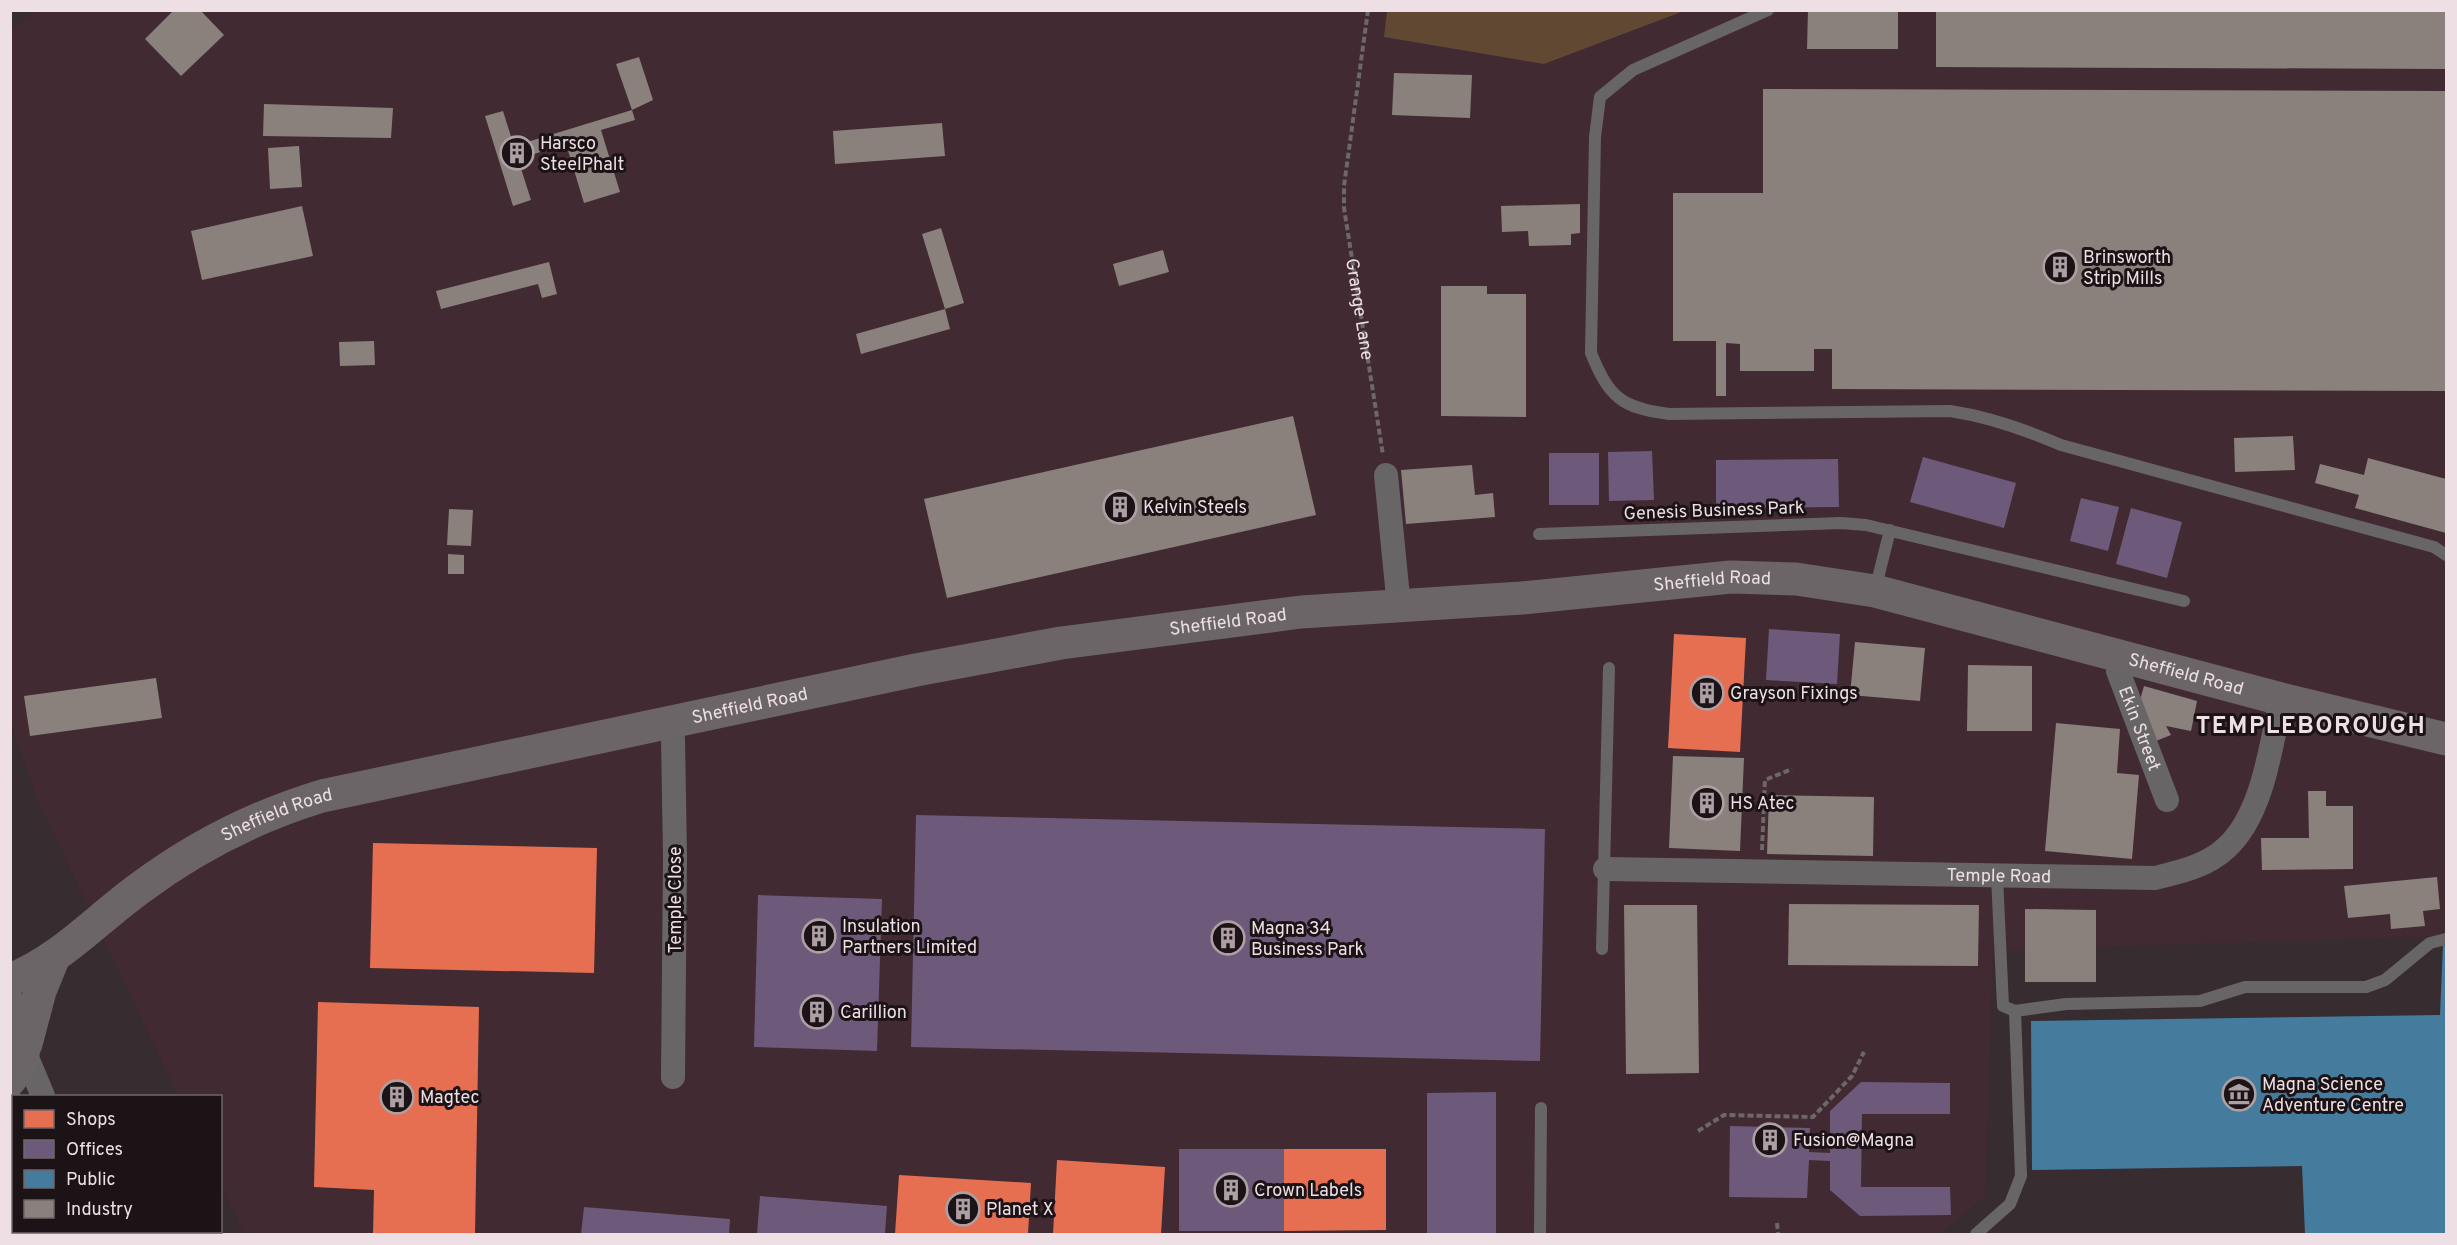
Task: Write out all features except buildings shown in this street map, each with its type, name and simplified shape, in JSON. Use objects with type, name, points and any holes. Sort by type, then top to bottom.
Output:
[{"type":"main road","name":"Sheffield Road","points":[[10,980],[53,959],[139,888],[185,856],[238,828],[298,803],[354,787],[916,670],[1061,643],[1301,612],[1522,598],[1731,577],[1808,580],[1875,591],[2281,699],[2446,739]]},
{"type":"main road","name":"Sheffield Road","points":[[20,1059],[40,991],[53,959]]},
{"type":"main road","points":[[10,1005],[20,1018],[20,1059]]},
{"type":"street","points":[[1386,475],[1399,607]]},
{"type":"street","name":"Ekin Street","points":[[2122,657],[2118,671],[2168,800]]},
{"type":"street","name":"Temple Road","points":[[1605,869],[2155,878],[2192,869],[2226,849],[2245,825],[2262,782],[2281,699]]},
{"type":"street","name":"Temple Close","points":[[669,722],[673,739],[675,856],[673,1077]]},
{"type":"street","points":[[20,1059],[42,1095]]},
{"type":"lane","points":[[1768,10],[1633,70],[1600,97],[1595,137],[1592,353],[1603,382],[1618,400],[1642,410],[1669,414],[1950,411],[1984,416],[2061,446],[2434,547],[2446,555]]},
{"type":"lane","name":"Genesis Business Park","points":[[1539,534],[1841,523],[1890,530],[2184,602]]},
{"type":"lane","points":[[1875,591],[1890,530]]},
{"type":"lane","points":[[1602,950],[1609,668]]},
{"type":"lane","points":[[1997,876],[2003,1006],[2015,1011],[2066,1004],[2200,1001],[2245,987],[2366,987],[2385,981],[2430,943],[2446,939]]},
{"type":"lane","points":[[1976,1234],[2010,1204],[2021,1176],[2015,1011]]},
{"type":"lane","points":[[1540,1234],[1541,1108]]},
{"type":"path","name":"Grange Lane","points":[[1368,10],[1344,186],[1344,208],[1386,475]]},
{"type":"path","points":[[1761,871],[1765,780],[1792,769]]},
{"type":"path","points":[[1698,1131],[1724,1115],[1813,1117],[1852,1076],[1863,1052]]},
{"type":"path","points":[[1778,1223],[1778,1234]]},
{"type":"shaded area","points":[[39,10],[1387,10],[1385,37],[1544,64],[1684,11],[2446,11],[2446,936],[1993,950],[1985,1197],[1939,1234],[244,1234],[222,1188],[222,1095],[178,1095],[38,801],[11,725],[10,29]]},
{"type":"shaded area","points":[[1387,10],[1684,11],[1544,64],[1384,37]]},
{"type":"shaded area","points":[[10,1174],[12,1176],[12,1233],[62,1234],[11,1234]]},
{"type":"place","name":"Harsco SteelPhalt","points":[[517,153]]},
{"type":"place","name":"Brinsworth Strip Mills","points":[[2060,267]]},
{"type":"place","name":"Kelvin Steels","points":[[1120,507]]},
{"type":"place","name":"Grayson Fixings","points":[[1707,693]]},
{"type":"place","name":"HS Atec","points":[[1707,803]]},
{"type":"place","name":"Insulation Partners Limited","points":[[819,936]]},
{"type":"place","name":"Magna 34 Business Park","points":[[1228,938]]},
{"type":"place","name":"Carillion","points":[[817,1012]]},
{"type":"place","name":"Magna Science Adventure Centre","points":[[2239,1094]]},
{"type":"place","name":"Magtec","points":[[397,1097]]},
{"type":"place","name":"Fusion@Magna","points":[[1770,1140]]},
{"type":"place","name":"Crown Labels","points":[[1231,1190]]},
{"type":"place","name":"Planet X","points":[[963,1209]]},
{"type":"district","name":"TEMPLEBOROUGH","points":[[2311,725]]}]
